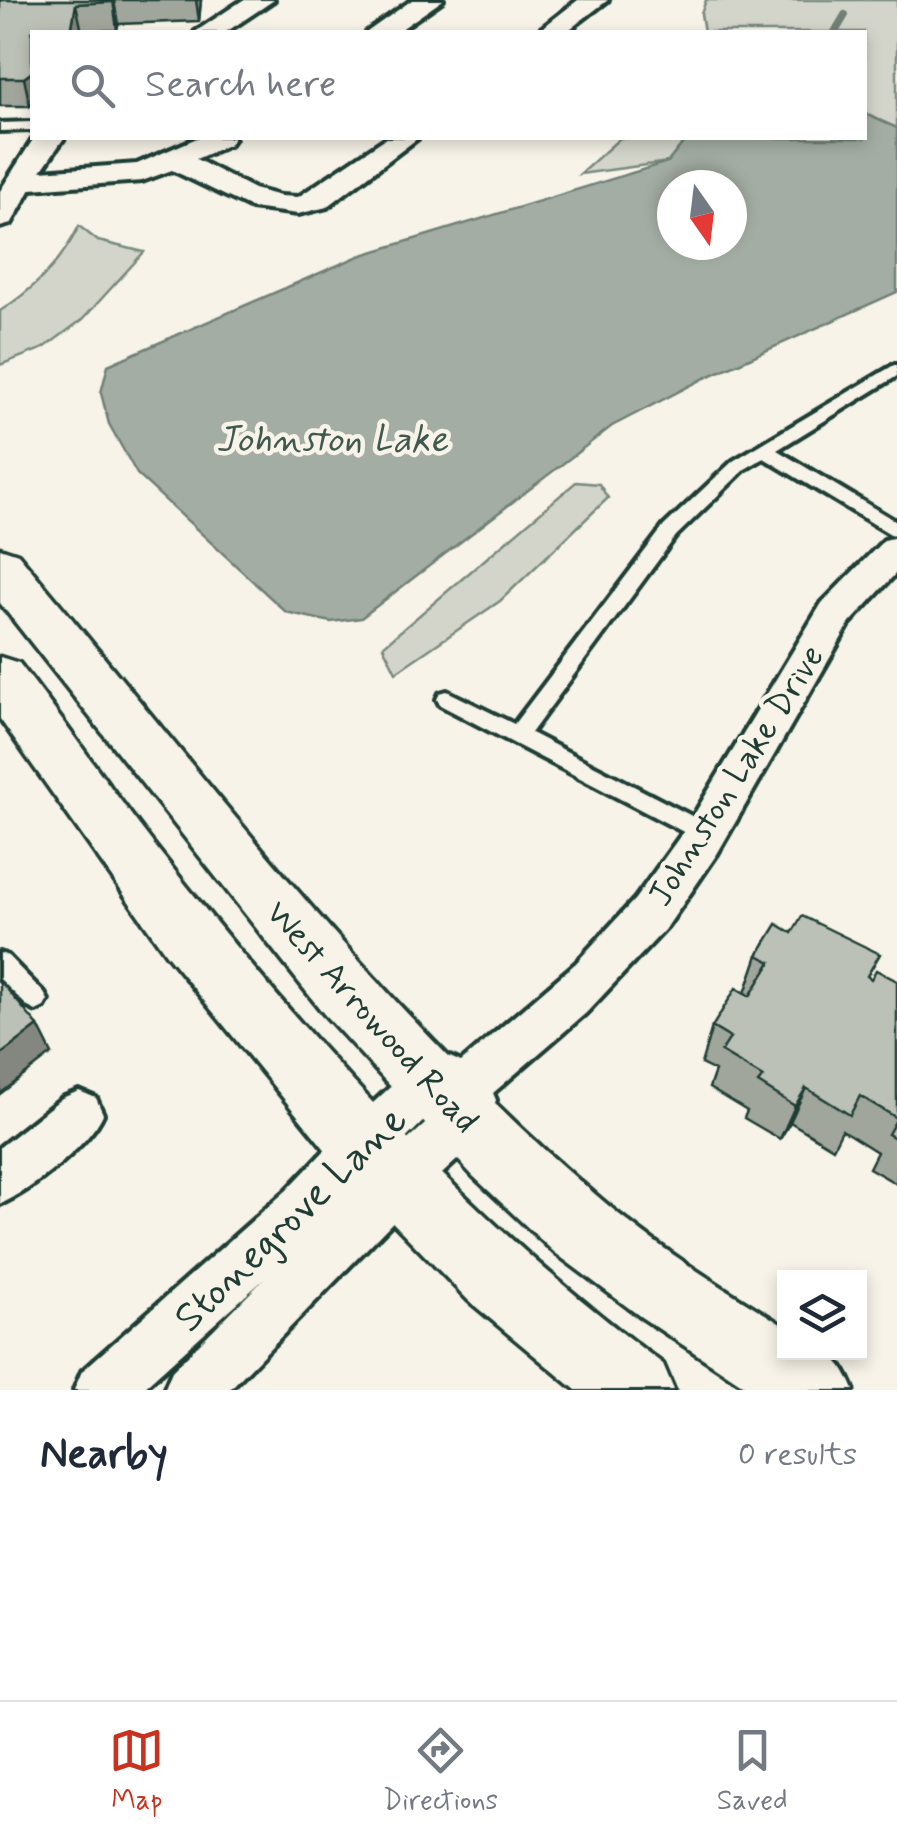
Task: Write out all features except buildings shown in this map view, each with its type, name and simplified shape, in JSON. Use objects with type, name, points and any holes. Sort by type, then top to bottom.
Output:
[{"type":"main road","name":"West Arrowood Road","points":[[0,567],[102,690],[200,822],[368,1022],[458,1092],[582,1230],[682,1304],[817,1390]]},
{"type":"main road","points":[[0,678],[132,862],[301,1074],[438,1222],[524,1303],[638,1390]]},
{"type":"street","points":[[211,30],[261,0]]},
{"type":"street","points":[[383,30],[430,0]]},
{"type":"street","points":[[553,30],[595,0]]},
{"type":"street","points":[[0,218],[23,181],[36,151],[36,140]]},
{"type":"street","points":[[23,181],[142,172],[216,140]]},
{"type":"street","points":[[175,160],[273,206],[301,207],[316,201],[401,140]]},
{"type":"street","name":"Johnston Lake Drive","points":[[458,1092],[565,1001],[648,917],[705,834],[836,613],[897,550]]},
{"type":"street","name":"Stonegrove Lane","points":[[190,1390],[382,1162],[458,1092]]},
{"type":"street","points":[[0,1179],[78,1114]]},
{"type":"street","name":"Stonegrove Lane","points":[[100,1390],[305,1208],[382,1162]]},
{"type":"street","points":[[153,1346],[190,1390]]},
{"type":"lane","points":[[0,126],[30,128]]},
{"type":"lane","points":[[516,736],[670,531],[739,466],[894,370]]},
{"type":"lane","points":[[764,450],[897,530]]},
{"type":"lane","points":[[447,699],[705,834]]},
{"type":"lane","points":[[0,963],[36,1000]]},
{"type":"shaded area","points":[[706,0],[897,0],[897,128],[867,115],[867,30],[704,30],[701,14]]},
{"type":"shaded area","points":[[618,140],[685,140],[668,162],[580,174]]},
{"type":"shaded area","points":[[79,226],[98,241],[144,252],[83,319],[44,348],[0,365],[0,311],[46,274]]},
{"type":"shaded area","points":[[576,482],[599,484],[608,498],[500,601],[396,672],[383,646]]},
{"type":"water","name":"Johnston Lake","points":[[867,115],[897,128],[897,292],[705,378],[612,426],[361,618],[331,622],[286,612],[137,474],[109,424],[101,393],[108,365],[359,256],[668,162],[685,140],[867,140]]},
{"type":"waterway","points":[[836,30],[845,15]]}]
